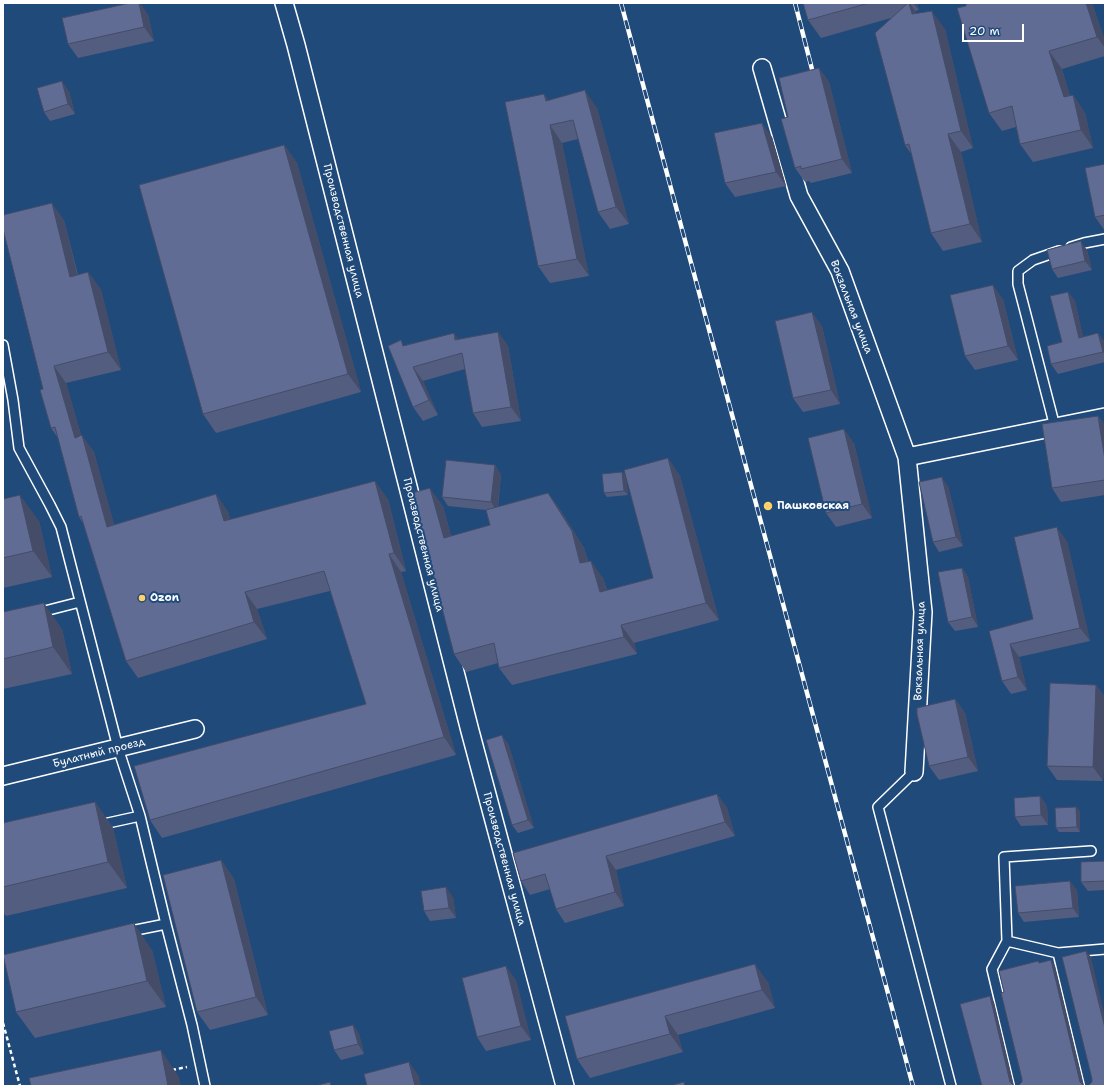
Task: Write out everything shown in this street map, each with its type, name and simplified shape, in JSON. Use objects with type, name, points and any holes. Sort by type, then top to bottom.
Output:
[{"type":"street","name":"Производственная улица","points":[[284,3],[470,731],[565,1086]]},
{"type":"street","name":"Вокзальная улица","points":[[762,68],[799,196],[840,271],[907,458],[923,612],[914,772]]},
{"type":"street","points":[[907,458],[1105,417]]},
{"type":"street","name":"Булатный проезд","points":[[3,776],[195,729]]},
{"type":"lane","points":[[1054,427],[1018,284],[1018,271],[1033,260],[1084,242],[1105,239]]},
{"type":"lane","points":[[3,347],[13,400],[19,448],[61,527],[118,748],[140,816],[192,1025],[205,1086]]},
{"type":"lane","points":[[26,615],[80,602]]},
{"type":"lane","points":[[914,772],[878,807],[951,1086]]},
{"type":"lane","points":[[87,828],[140,816]]},
{"type":"lane","points":[[1020,1086],[992,968],[1007,941],[1004,857],[1091,851]]},
{"type":"lane","points":[[120,934],[166,924]]},
{"type":"lane","points":[[1007,941],[1058,952],[1105,949]]},
{"type":"lane","points":[[1058,952],[1090,1086]]},
{"type":"path","points":[[3,1023],[20,1086]]},
{"type":"path","points":[[170,1071],[200,1064]]},
{"type":"building","points":[[130,3],[139,3],[144,27],[68,44],[62,18]]},
{"type":"building","points":[[803,3],[869,3],[808,20]]},
{"type":"building","points":[[908,3],[912,14],[932,11],[961,131],[948,134],[970,224],[931,233],[909,144],[905,145],[875,33]]},
{"type":"building","points":[[966,3],[1086,3],[1097,37],[1049,51],[1064,97],[1073,95],[1081,130],[1020,144],[1012,106],[989,113],[957,8],[966,6]]},
{"type":"building","points":[[819,68],[842,159],[801,169],[801,166],[795,168],[781,119],[788,117],[779,78]]},
{"type":"building","points":[[62,81],[68,104],[44,112],[37,88]]},
{"type":"building","points":[[585,90],[616,207],[598,212],[573,120],[550,125],[577,259],[538,266],[505,102],[544,94],[546,101]]},
{"type":"building","points":[[762,123],[776,172],[725,183],[714,133]]},
{"type":"building","points":[[284,145],[348,374],[203,414],[139,185]]},
{"type":"building","points":[[1105,164],[1105,215],[1095,217],[1085,168]]},
{"type":"building","points":[[52,203],[70,277],[88,272],[108,352],[54,366],[75,438],[82,435],[107,527],[216,494],[224,521],[375,481],[394,553],[389,554],[444,737],[150,820],[134,766],[366,704],[324,571],[245,592],[254,622],[126,661],[81,516],[79,517],[55,427],[51,428],[40,390],[43,389],[3,229],[3,215]]},
{"type":"building","points":[[1081,241],[1085,261],[1052,269],[1047,250]]},
{"type":"building","points":[[993,285],[1008,346],[965,356],[950,295]]},
{"type":"building","points":[[1068,292],[1079,338],[1098,333],[1103,352],[1051,364],[1047,346],[1062,342],[1050,296]]},
{"type":"building","points":[[812,312],[831,390],[793,398],[775,321]]},
{"type":"building","points":[[498,332],[511,407],[473,413],[462,353],[413,367],[429,400],[413,407],[388,346],[401,340],[403,346],[454,333],[455,340]]},
{"type":"building","points":[[1098,416],[1105,460],[1105,480],[1052,488],[1042,424]]},
{"type":"building","name":"Пашковская","points":[[844,429],[862,504],[826,513],[808,438]]},
{"type":"building","points":[[668,458],[706,603],[621,625],[624,637],[499,668],[494,643],[454,654],[412,493],[430,488],[444,538],[490,525],[486,510],[548,493],[572,531],[580,563],[591,561],[600,592],[653,578],[624,470]]},
{"type":"building","points":[[446,460],[495,465],[491,502],[442,497]]},
{"type":"building","points":[[622,472],[624,491],[604,493],[602,474]]},
{"type":"building","points":[[942,477],[956,537],[933,542],[919,482]]},
{"type":"building","points":[[20,495],[33,551],[3,558],[3,499]]},
{"type":"building","points":[[1057,527],[1080,628],[1010,644],[1018,677],[1002,681],[989,631],[1033,619],[1014,537]]},
{"type":"building","points":[[962,568],[972,617],[948,622],[938,572]]},
{"type":"building","points":[[44,603],[53,647],[3,659],[3,612]]},
{"type":"building","points":[[1050,683],[1096,685],[1093,767],[1047,766]]},
{"type":"building","points":[[955,699],[968,757],[929,766],[917,714],[917,708]]},
{"type":"building","points":[[502,735],[528,820],[512,825],[486,740]]},
{"type":"building","points":[[717,794],[725,822],[606,856],[615,892],[556,909],[545,874],[521,881],[513,853]]},
{"type":"building","points":[[1040,796],[1041,815],[1015,817],[1014,798]]},
{"type":"building","points":[[95,802],[108,862],[3,887],[3,823]]},
{"type":"building","points":[[1076,807],[1077,827],[1056,828],[1055,808]]},
{"type":"building","points":[[221,860],[256,997],[197,1012],[163,875]]},
{"type":"building","points":[[1105,861],[1105,881],[1081,882],[1081,862]]},
{"type":"building","points":[[1070,881],[1073,908],[1018,913],[1015,886]]},
{"type":"building","points":[[446,887],[449,908],[424,911],[421,891]]},
{"type":"building","points":[[134,923],[147,981],[16,1012],[3,955]]},
{"type":"building","points":[[1086,951],[1105,1028],[1105,1086],[1088,1086],[1092,1082],[1092,1079],[1062,957]]},
{"type":"building","points":[[1051,960],[1080,1082],[1084,1086],[1018,1086],[1022,1082],[1022,1079],[1001,993],[1004,992],[999,971],[1038,961],[1039,963]]},
{"type":"building","points":[[755,964],[762,990],[665,1016],[670,1034],[577,1059],[565,1016]]},
{"type":"building","points":[[506,966],[521,1026],[477,1037],[462,978]]},
{"type":"building","points":[[990,996],[1010,1082],[1014,1086],[982,1086],[960,1004]]},
{"type":"building","points":[[353,1025],[358,1044],[334,1050],[329,1031]]},
{"type":"building","points":[[161,1050],[168,1086],[31,1086],[29,1078]]},
{"type":"building","points":[[409,1062],[415,1086],[367,1086],[364,1074]]},
{"type":"building","points":[[330,1082],[331,1086],[315,1086]]},
{"type":"building","points":[[684,1082],[685,1086],[669,1086]]},
{"type":"railway","points":[[621,3],[913,1086]]},
{"type":"railway","points":[[795,3],[814,77]]},
{"type":"place","name":"Пашковская","points":[[768,506]]},
{"type":"place","name":"Ozon","points":[[142,598]]}]
